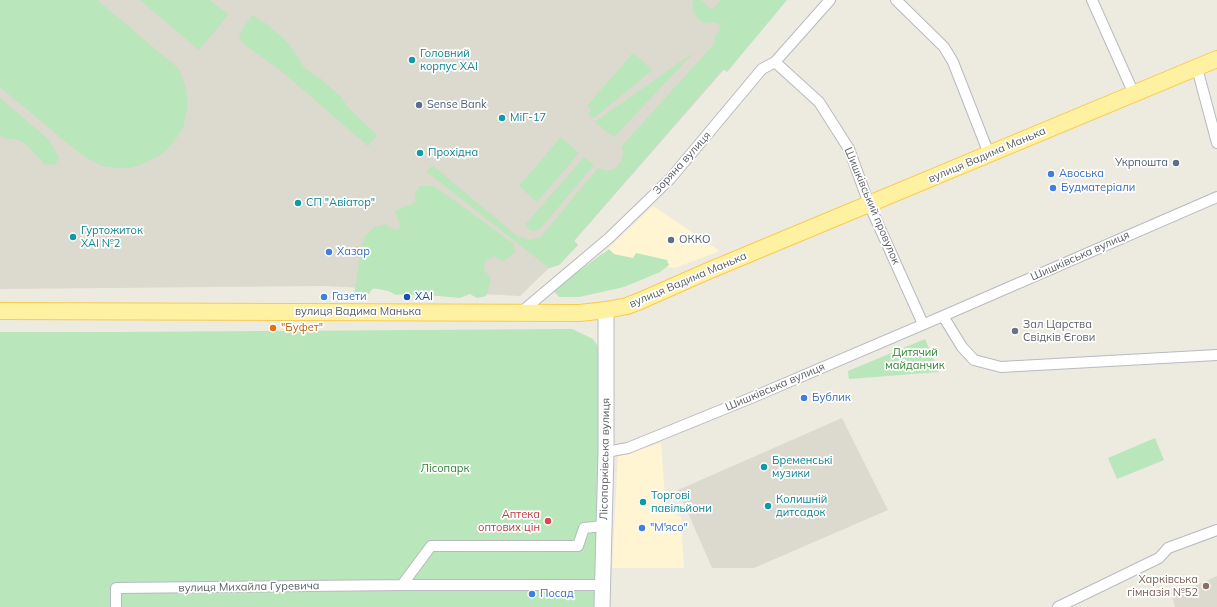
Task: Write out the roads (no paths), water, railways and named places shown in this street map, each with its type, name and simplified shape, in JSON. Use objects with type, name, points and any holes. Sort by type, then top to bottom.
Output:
[{"type":"main road","name":"вулиця Вадима Манька","points":[[0,311],[580,313],[627,306],[1217,59]]},
{"type":"street","name":"Зоряна вулиця","points":[[520,313],[609,238],[670,179],[762,69],[775,62],[830,0]]},
{"type":"street","points":[[896,0],[934,37],[947,52],[953,62],[989,154]]},
{"type":"street","points":[[1092,0],[1134,94]]},
{"type":"street","name":"Шишківський провулок","points":[[775,62],[819,102],[849,149],[868,204],[923,324]]},
{"type":"street","points":[[1197,68],[1217,143]]},
{"type":"street","name":"Шишківська вулиця","points":[[606,452],[628,448],[652,439],[943,316],[1217,197]]},
{"type":"street","name":"Лісопарківська вулиця","points":[[602,607],[606,452],[606,310]]},
{"type":"street","points":[[943,316],[962,347],[974,360],[1001,368],[1217,355]]},
{"type":"street","points":[[402,585],[431,546],[578,546],[584,528],[603,526]]},
{"type":"street","points":[[1058,607],[1159,558],[1168,548],[1217,530]]},
{"type":"street","name":"вулиця Михайла Гуревича","points":[[116,607],[116,588],[402,585],[602,585]]},
{"type":"place","name":"Головний корпус ХАІ","points":[[412,60]]},
{"type":"place","name":"Sense Bank","points":[[419,105]]},
{"type":"place","name":"МіГ-17","points":[[502,118]]},
{"type":"place","name":"Прохідна","points":[[420,153]]},
{"type":"place","name":"Укрпошта","points":[[1176,163]]},
{"type":"place","name":"Авоська","points":[[1051,174]]},
{"type":"place","name":"Будматеріали","points":[[1053,188]]},
{"type":"place","name":"СП \"Авіатор\"","points":[[298,203]]},
{"type":"place","name":"Гуртожиток ХАІ №2","points":[[73,237]]},
{"type":"place","name":"ОККО","points":[[671,240]]},
{"type":"place","name":"Хазар","points":[[329,252]]},
{"type":"place","name":"Газети","points":[[324,297]]},
{"type":"place","name":"ХАІ","points":[[407,297]]},
{"type":"place","name":"\"Буфет\"","points":[[273,328]]},
{"type":"place","name":"Зал Царства Свідків Єгови","points":[[1015,331]]},
{"type":"place","name":"Бублик","points":[[804,398]]},
{"type":"place","name":"Бременські музики","points":[[764,467]]},
{"type":"place","name":"Торгові павільйони","points":[[643,502]]},
{"type":"place","name":"Колишній дитсадок","points":[[768,506]]},
{"type":"place","name":"Аптека оптових цін","points":[[548,521]]},
{"type":"place","name":"\"М'ясо\"","points":[[642,528]]},
{"type":"place","name":"Харківська гімназія №52","points":[[1206,586]]},
{"type":"place","name":"Посад","points":[[532,594]]},
{"type":"park label","name":"Дитячий майданчик","points":[[915,359]]},
{"type":"park label","name":"Лісопарк","points":[[445,469]]}]
